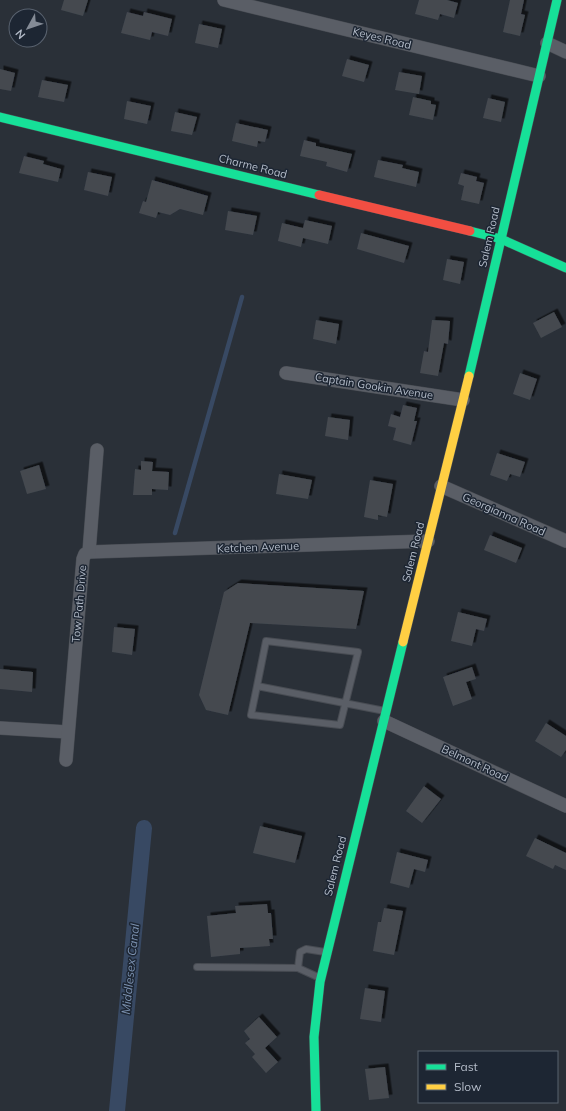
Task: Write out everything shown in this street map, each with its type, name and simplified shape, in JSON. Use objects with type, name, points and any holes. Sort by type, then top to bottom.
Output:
[{"type":"main road","name":"Salem Road","points":[[316,1111],[312,1041],[320,978],[428,541],[557,0]]},
{"type":"main road","name":"Charme Road","points":[[0,117],[500,239],[566,268]]},
{"type":"street","name":"Keyes Road","points":[[224,0],[539,76]]},
{"type":"street","points":[[547,43],[566,52]]},
{"type":"street","name":"Captain Gookin Avenue","points":[[286,373],[462,400]]},
{"type":"street","name":"Tow Path Drive","points":[[66,760],[83,559],[85,554],[89,552],[97,450]]},
{"type":"street","name":"Georgianna Road","points":[[441,486],[566,541]]},
{"type":"street","name":"Ketchen Avenue","points":[[89,552],[428,541]]},
{"type":"street","name":"Belmont Road","points":[[385,716],[566,806]]},
{"type":"street","points":[[0,728],[68,732]]},
{"type":"lane","points":[[266,641],[358,652],[340,725],[251,715],[257,686],[266,641]]},
{"type":"lane","points":[[257,686],[346,703],[385,716]]},
{"type":"lane","points":[[298,968],[300,952],[306,949],[326,952]]},
{"type":"lane","points":[[197,967],[298,968],[320,978]]},
{"type":"building","points":[[64,0],[88,0],[83,16],[61,10]]},
{"type":"building","points":[[419,0],[447,0],[458,3],[454,18],[440,14],[438,20],[415,14]]},
{"type":"building","points":[[510,0],[524,0],[521,14],[525,15],[520,36],[503,32]]},
{"type":"building","points":[[127,12],[143,16],[144,12],[172,19],[168,36],[152,32],[150,40],[121,33]]},
{"type":"building","points":[[199,24],[222,29],[218,48],[195,43]]},
{"type":"building","points":[[347,59],[369,65],[364,82],[342,76]]},
{"type":"building","points":[[0,69],[15,73],[11,91],[0,89]]},
{"type":"building","points":[[399,72],[422,76],[419,94],[395,90]]},
{"type":"building","points":[[42,80],[68,85],[64,102],[38,97]]},
{"type":"building","points":[[413,97],[431,101],[431,104],[436,105],[433,120],[409,115]]},
{"type":"building","points":[[488,98],[505,102],[501,122],[483,118]]},
{"type":"building","points":[[127,101],[151,106],[147,124],[124,119]]},
{"type":"building","points":[[175,112],[197,117],[192,135],[171,131]]},
{"type":"building","points":[[236,123],[268,130],[265,142],[258,141],[257,147],[232,141]]},
{"type":"building","points":[[304,140],[316,143],[316,146],[352,154],[347,172],[326,166],[327,162],[300,156]]},
{"type":"building","points":[[24,156],[44,161],[43,164],[61,169],[58,182],[19,173]]},
{"type":"building","points":[[378,160],[403,165],[402,168],[419,172],[416,187],[374,177]]},
{"type":"building","points":[[88,172],[112,177],[108,196],[84,190]]},
{"type":"building","points":[[461,173],[477,177],[476,181],[484,183],[479,204],[461,200],[464,186],[458,184]]},
{"type":"building","points":[[152,180],[208,196],[203,215],[180,209],[170,215],[158,212],[156,218],[139,213],[143,201],[146,202]]},
{"type":"building","points":[[228,211],[257,216],[253,235],[225,230]]},
{"type":"building","points":[[305,220],[332,226],[328,244],[303,238],[301,247],[278,241],[282,223],[303,228]]},
{"type":"building","points":[[361,233],[409,246],[404,263],[357,249]]},
{"type":"building","points":[[447,259],[464,262],[460,284],[443,280]]},
{"type":"building","points":[[554,312],[562,327],[541,338],[533,323]]},
{"type":"building","points":[[316,320],[339,324],[336,344],[313,339]]},
{"type":"building","points":[[432,320],[450,321],[448,344],[444,343],[438,376],[420,373],[424,351],[428,352]]},
{"type":"building","points":[[520,373],[537,379],[530,400],[513,394]]},
{"type":"building","points":[[403,405],[417,408],[414,421],[417,421],[411,445],[393,440],[396,428],[388,426],[391,414],[400,417]]},
{"type":"building","points":[[328,417],[350,420],[348,440],[325,436]]},
{"type":"building","points":[[497,453],[525,462],[520,477],[510,474],[507,481],[490,475]]},
{"type":"building","points":[[141,461],[153,462],[152,471],[169,472],[168,490],[152,489],[152,495],[133,495],[135,469],[141,470]]},
{"type":"building","points":[[39,465],[46,489],[27,494],[20,471]]},
{"type":"building","points":[[279,474],[312,480],[308,499],[276,494]]},
{"type":"building","points":[[370,480],[393,484],[387,517],[378,515],[378,520],[364,517]]},
{"type":"building","points":[[490,535],[522,548],[516,563],[484,550]]},
{"type":"building","points":[[238,583],[364,591],[356,629],[250,623],[228,715],[206,710],[199,695],[224,592]]},
{"type":"building","points":[[458,612],[487,619],[484,631],[476,629],[472,646],[451,641]]},
{"type":"building","points":[[114,627],[135,629],[132,655],[112,652]]},
{"type":"building","points":[[472,667],[476,679],[466,682],[472,699],[453,706],[443,677]]},
{"type":"building","points":[[0,669],[33,672],[32,692],[0,689]]},
{"type":"building","points":[[546,723],[566,736],[566,750],[561,757],[535,741]]},
{"type":"building","points":[[424,786],[441,799],[422,823],[406,811]]},
{"type":"building","points":[[260,826],[302,836],[295,863],[253,853]]},
{"type":"building","points":[[535,838],[566,853],[566,870],[555,865],[553,869],[526,856]]},
{"type":"building","points":[[397,852],[428,860],[425,872],[414,869],[409,888],[390,883]]},
{"type":"building","points":[[267,904],[268,913],[271,913],[273,939],[269,939],[270,946],[240,948],[240,954],[211,957],[207,916],[236,913],[235,906]]},
{"type":"building","points":[[384,908],[403,911],[394,955],[373,951],[378,922],[381,922]]},
{"type":"building","points":[[365,988],[385,991],[381,1022],[360,1019]]},
{"type":"building","points":[[259,1017],[277,1037],[265,1048],[278,1062],[266,1073],[252,1057],[255,1054],[245,1043],[250,1039],[244,1031]]},
{"type":"building","points":[[385,1067],[389,1098],[369,1100],[365,1069]]},
{"type":"waterway","points":[[175,533],[242,297]]},
{"type":"waterway","name":"Middlesex Canal","points":[[117,1111],[144,828]]},
{"type":"traffic: fast","points":[[469,376],[557,0]]},
{"type":"traffic: fast","points":[[0,117],[319,195]]},
{"type":"traffic: fast","points":[[470,231],[501,239],[566,268]]},
{"type":"traffic: fast","points":[[316,1111],[314,1037],[320,982],[403,642]]},
{"type":"traffic: slow","points":[[403,642],[469,376]]},
{"type":"traffic: jam","points":[[319,195],[470,231]]}]
